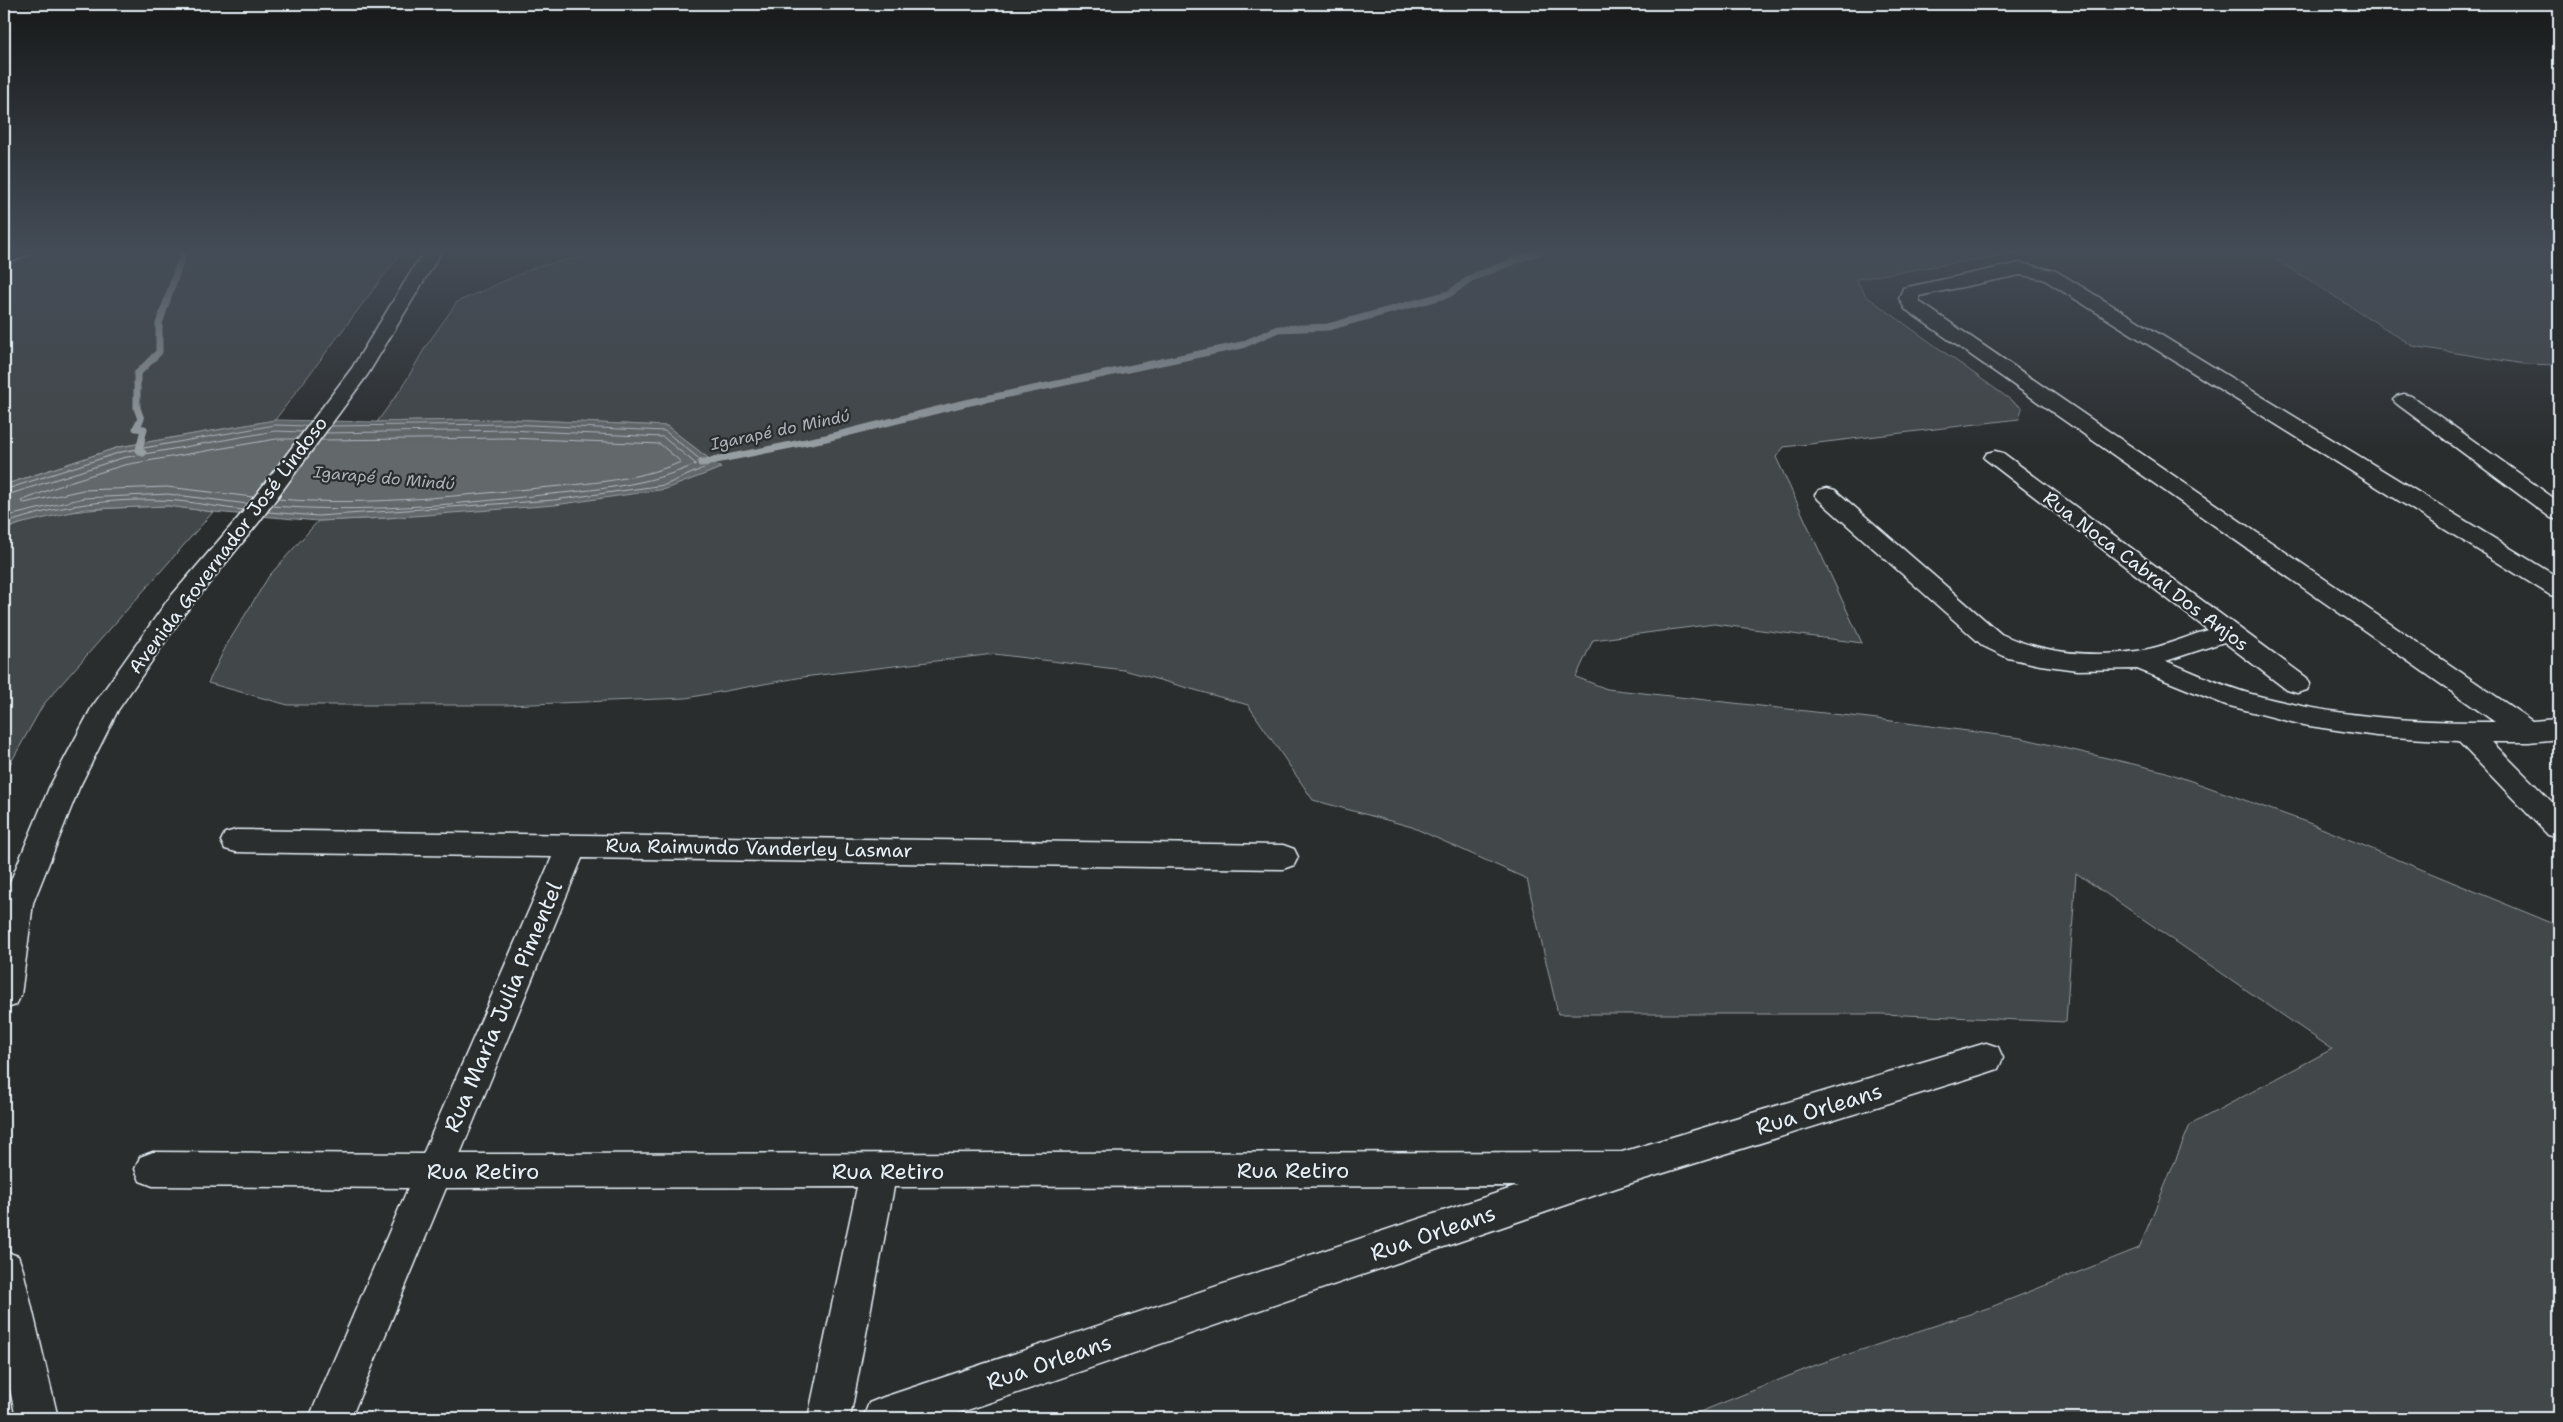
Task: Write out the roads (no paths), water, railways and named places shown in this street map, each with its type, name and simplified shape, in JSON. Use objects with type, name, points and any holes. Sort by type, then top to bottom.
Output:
[{"type":"street","name":"Avenida Governador José Lindoso","points":[[4,995],[10,917],[64,788],[106,707],[176,607],[251,517],[361,370],[394,315]]},
{"type":"street","points":[[1927,315],[2529,732]]},
{"type":"street","points":[[2116,315],[2559,589]]},
{"type":"street","points":[[2404,400],[2559,513]]},
{"type":"street","name":"Rua Noca Cabral Dos Anjos","points":[[1995,458],[2297,684]]},
{"type":"street","points":[[1827,495],[1992,640],[2017,652],[2077,661],[2140,660],[2229,632]]},
{"type":"street","points":[[2140,660],[2210,690],[2269,708],[2364,724],[2466,732],[2559,730]]},
{"type":"street","points":[[2466,732],[2559,827]]},
{"type":"street","name":"Rua Raimundo Vanderley Lasmar","points":[[236,841],[1283,857]]},
{"type":"street","name":"Rua Maria Julia Pimentel","points":[[330,1418],[572,845]]},
{"type":"street","name":"Rua Orleans","points":[[884,1418],[1622,1169],[1986,1058]]},
{"type":"street","name":"Rua Retiro","points":[[153,1169],[434,1171],[1622,1169]]},
{"type":"street","points":[[829,1418],[879,1171]]},
{"type":"street","points":[[4,1270],[37,1418]]},
{"type":"water","points":[[508,419],[667,426],[721,468],[666,489],[555,505],[387,518],[318,521],[168,506],[85,509],[19,524],[4,530],[4,485],[119,447],[275,420],[377,422]]},
{"type":"waterway","points":[[143,453],[139,450],[144,429],[136,428],[141,419],[137,408],[137,374],[159,352],[159,324],[162,315]]},
{"type":"waterway","name":"Igarapé do Mindú","points":[[701,463],[826,438],[961,404],[1242,345],[1278,329],[1328,327],[1371,315]]}]
